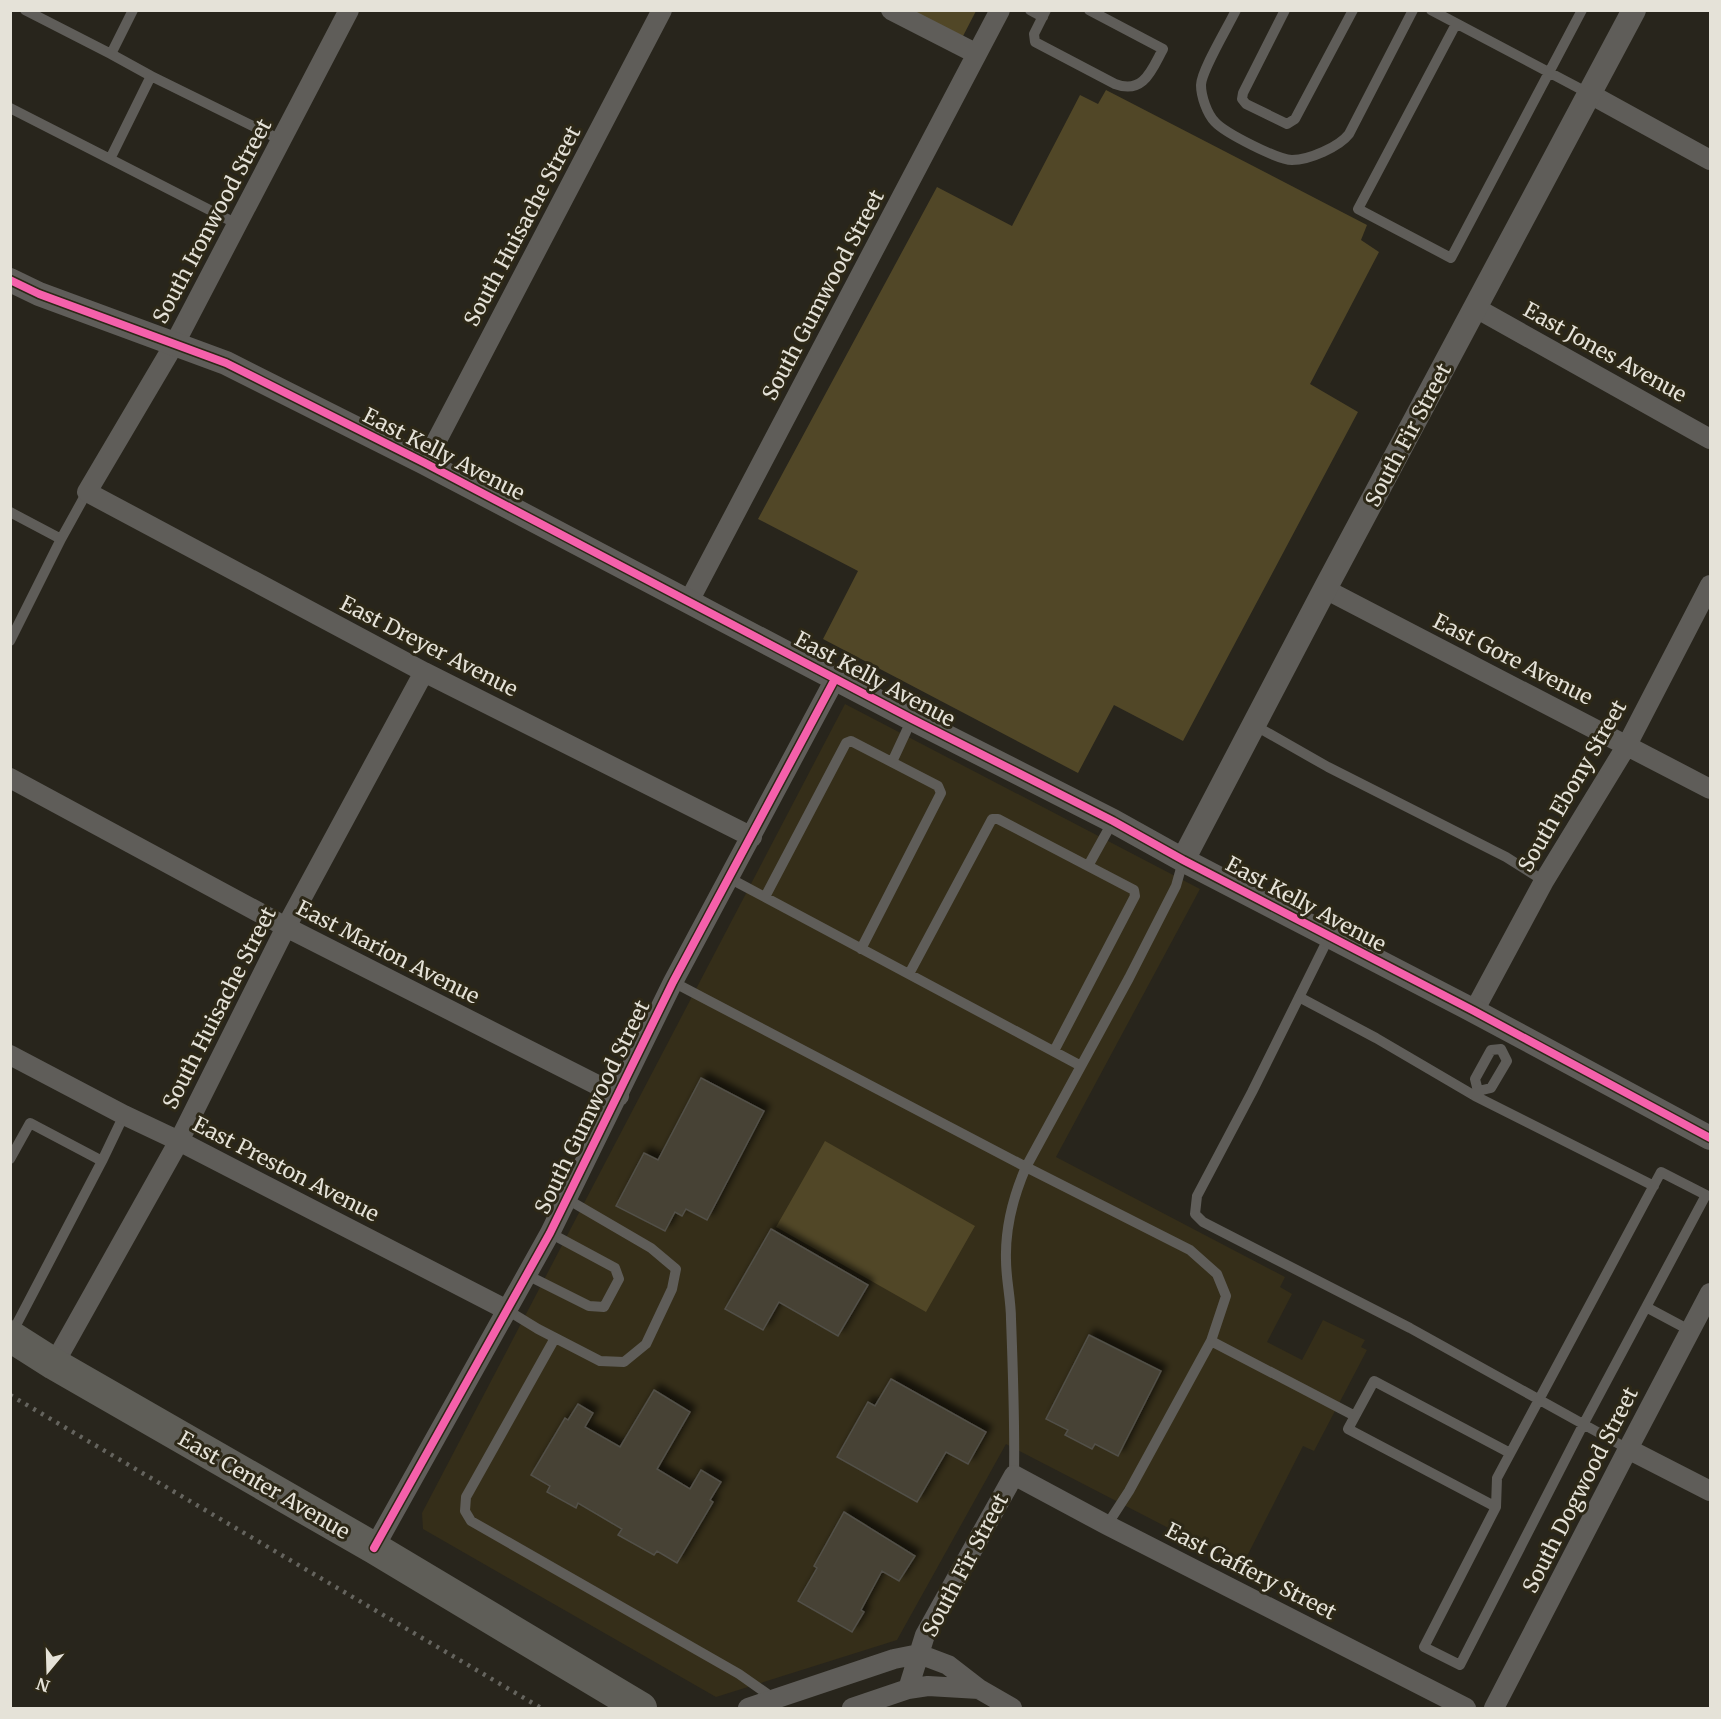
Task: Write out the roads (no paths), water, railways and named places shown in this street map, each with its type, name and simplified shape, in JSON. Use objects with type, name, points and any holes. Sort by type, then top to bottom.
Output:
[{"type":"main road","name":"East Center Avenue","points":[[11,1336],[54,1364],[374,1548],[641,1708]]},
{"type":"street","name":"South Ironwood Street","points":[[87,492],[175,343],[349,10]]},
{"type":"street","name":"South Huisache Street","points":[[425,464],[662,10]]},
{"type":"street","points":[[891,10],[977,54]]},
{"type":"street","name":"South Gumwood Street","points":[[689,602],[1000,10]]},
{"type":"street","name":"South Fir Street","points":[[1183,860],[1634,10]]},
{"type":"street","points":[[1590,93],[1710,160]]},
{"type":"street","name":"East Kelly Avenue","points":[[10,280],[39,294],[226,363],[1113,821],[1329,937],[1474,1011],[1506,1040],[1710,1138]]},
{"type":"street","name":"East Jones Avenue","points":[[1476,308],[1710,439]]},
{"type":"street","name":"East Dreyer Avenue","points":[[87,492],[424,672],[752,837]]},
{"type":"street","name":"South Ebony Street","points":[[1474,1011],[1544,881],[1627,745],[1710,585]]},
{"type":"street","name":"East Gore Avenue","points":[[1325,589],[1710,789]]},
{"type":"street","name":"South Huisache Street","points":[[54,1364],[178,1141],[286,927],[424,672]]},
{"type":"street","name":"South Gumwood Street","points":[[374,1548],[550,1233],[673,982],[835,679]]},
{"type":"street","name":"East Marion Avenue","points":[[10,778],[286,927],[619,1095]]},
{"type":"street","name":"East Preston Avenue","points":[[10,1055],[507,1310]]},
{"type":"street","name":"South Dogwood Street","points":[[1494,1708],[1710,1293]]},
{"type":"street","points":[[1628,1449],[1710,1491]]},
{"type":"street","name":"South Fir Street","points":[[908,1689],[925,1635],[1014,1475]]},
{"type":"street","name":"East Caffery Street","points":[[1014,1475],[1107,1525],[1466,1708]]},
{"type":"street","points":[[748,1708],[894,1659],[919,1654],[948,1665],[979,1689],[1008,1707]]},
{"type":"street","points":[[852,1708],[908,1689],[928,1686],[979,1689]]},
{"type":"lane","points":[[25,10],[281,140]]},
{"type":"lane","points":[[111,54],[133,10]]},
{"type":"lane","points":[[1030,10],[1045,14],[1034,36],[1037,44],[1125,88],[1141,84],[1147,78],[1163,49],[1089,10]]},
{"type":"lane","points":[[1236,10],[1201,80],[1203,97],[1211,117],[1221,128],[1276,157],[1290,160],[1301,159],[1337,146],[1349,134],[1413,10]]},
{"type":"lane","points":[[1285,10],[1242,99],[1246,104],[1287,124],[1295,119],[1353,10]]},
{"type":"lane","points":[[1431,10],[1590,93]]},
{"type":"lane","points":[[1456,24],[1358,209],[1451,258],[1582,10]]},
{"type":"lane","points":[[110,159],[151,76]]},
{"type":"lane","points":[[10,108],[237,224]]},
{"type":"lane","name":"South Ironwood Street","points":[[10,641],[87,492]]},
{"type":"lane","points":[[10,512],[61,539]]},
{"type":"lane","points":[[892,762],[912,719]]},
{"type":"lane","points":[[1254,726],[1328,767],[1506,857],[1544,881]]},
{"type":"lane","points":[[765,897],[846,744],[852,741],[938,786],[941,793],[861,948]]},
{"type":"lane","points":[[909,974],[992,819],[998,819],[1134,890],[1136,896],[1054,1051]]},
{"type":"lane","points":[[1088,866],[1113,821]]},
{"type":"lane","points":[[1014,1475],[1015,1419],[1006,1238],[1014,1194],[1026,1167],[1130,978],[1176,886],[1183,860]]},
{"type":"lane","points":[[729,878],[1081,1066]]},
{"type":"lane","points":[[1329,937],[1197,1196],[1195,1214],[1203,1222],[1410,1328],[1628,1449]]},
{"type":"lane","points":[[673,982],[1190,1250],[1217,1274],[1226,1296],[1211,1341],[1129,1491],[1107,1525]]},
{"type":"lane","points":[[1299,997],[1477,1094],[1654,1186]]},
{"type":"lane","points":[[1477,1094],[1475,1079],[1491,1050],[1506,1040]]},
{"type":"lane","points":[[1477,1094],[1491,1088],[1507,1060],[1506,1040]]},
{"type":"lane","points":[[11,1336],[124,1115]]},
{"type":"lane","points":[[10,1159],[30,1123],[102,1161]]},
{"type":"lane","points":[[1661,1172],[1706,1195],[1646,1307],[1460,1665],[1424,1647],[1496,1507],[1497,1478],[1661,1172]]},
{"type":"lane","points":[[507,1310],[600,1361],[624,1362],[646,1344],[672,1289],[676,1269],[651,1248],[567,1199]]},
{"type":"lane","points":[[527,1275],[589,1306],[604,1307],[619,1279],[615,1268],[550,1233]]},
{"type":"lane","points":[[1646,1307],[1691,1331]]},
{"type":"lane","points":[[555,1338],[466,1497],[465,1511],[471,1521],[738,1674],[776,1700]]},
{"type":"lane","points":[[1211,1341],[1355,1416]]},
{"type":"lane","points":[[1496,1507],[1348,1429],[1374,1381],[1510,1453]]},
{"type":"railway","points":[[10,1395],[541,1708]]}]
